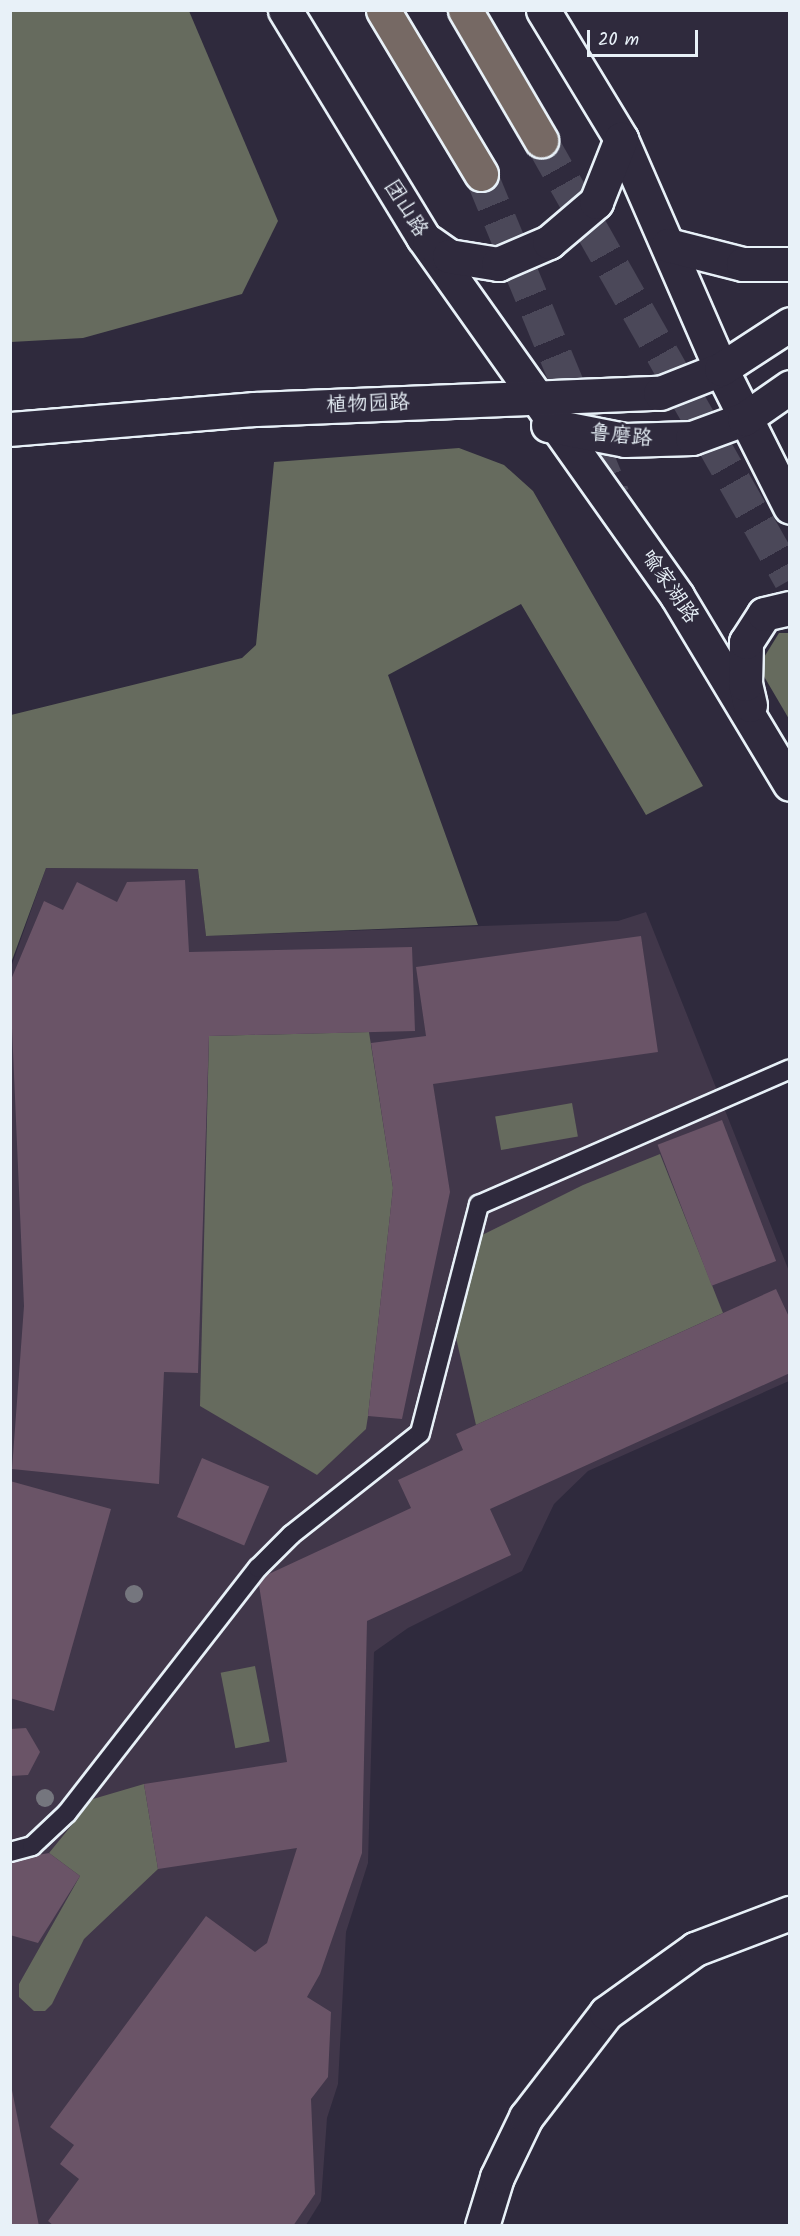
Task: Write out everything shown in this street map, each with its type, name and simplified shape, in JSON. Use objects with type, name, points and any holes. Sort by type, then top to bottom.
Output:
[{"type":"highway","points":[[383,10],[481,174]]},
{"type":"highway","points":[[465,10],[541,140]]},
{"type":"main road","name":"团山路","points":[[285,10],[423,237],[537,399]]},
{"type":"main road","points":[[543,10],[621,139],[721,369],[789,507]]},
{"type":"main road","points":[[423,237],[449,256],[486,264],[498,264],[549,242],[596,202],[621,139]]},
{"type":"main road","points":[[668,245],[743,264],[789,264]]},
{"type":"main road","points":[[721,369],[789,324]]},
{"type":"main road","name":"植物园路","points":[[10,429],[254,410],[660,393],[721,369]]},
{"type":"main road","name":"鲁磨路","points":[[441,402],[557,427],[661,441],[692,438],[744,419],[789,387]]},
{"type":"main road","name":"喻家湖路","points":[[537,399],[677,596],[789,784]]},
{"type":"main road","points":[[757,728],[745,684],[746,642],[764,614],[789,608]]},
{"type":"main road","points":[[482,2226],[497,2177],[526,2117],[606,2013],[695,1949],[789,1913]]},
{"type":"lane","points":[[10,1852],[32,1846],[67,1813],[258,1568],[291,1535],[420,1433],[479,1205],[789,1069]]},
{"type":"shaded area","points":[[46,868],[198,869],[206,936],[618,921],[646,912],[789,1271],[789,1381],[588,1471],[554,1504],[522,1571],[408,1628],[374,1652],[368,1863],[346,1932],[338,2084],[327,2118],[321,2201],[306,2225],[11,2226],[10,970]]},
{"type":"green space","points":[[10,11],[189,11],[278,221],[242,294],[83,338],[11,342]]},
{"type":"green space","points":[[459,448],[504,465],[533,491],[703,786],[646,815],[521,604],[388,675],[478,925],[206,936],[198,869],[46,868],[11,963],[11,715],[242,658],[256,645],[274,462]]},
{"type":"green space","points":[[779,633],[789,633],[789,719],[762,673],[761,662]]},
{"type":"green space","points":[[369,1032],[393,1188],[368,1416],[366,1429],[317,1475],[200,1406],[209,1036]]},
{"type":"green space","points":[[572,1103],[578,1136],[501,1150],[495,1117]]},
{"type":"green space","points":[[660,1154],[723,1313],[476,1425],[449,1307],[474,1239],[583,1185]]},
{"type":"green space","points":[[255,1666],[270,1742],[235,1748],[221,1673]]},
{"type":"green space","points":[[144,1784],[158,1869],[84,1939],[52,2004],[45,2011],[34,2011],[19,1997],[19,1984],[80,1876],[49,1853],[93,1799]]},
{"type":"building","points":[[185,880],[189,952],[412,947],[415,1031],[209,1036],[198,1373],[164,1372],[159,1484],[12,1469],[24,1306],[10,982],[44,901],[63,910],[77,882],[117,902],[127,882]]},
{"type":"building","points":[[641,936],[658,1052],[433,1084],[450,1192],[402,1419],[368,1416],[393,1188],[371,1043],[426,1036],[416,967]]},
{"type":"building","points":[[722,1120],[776,1261],[712,1286],[658,1145]]},
{"type":"building","points":[[776,1289],[790,1319],[790,1373],[490,1509],[511,1555],[367,1621],[362,1853],[320,1974],[307,1997],[331,2012],[328,2077],[311,2099],[315,2194],[293,2226],[54,2226],[48,2221],[79,2179],[60,2164],[74,2145],[50,2127],[206,1916],[255,1952],[267,1943],[297,1848],[158,1869],[144,1784],[287,1762],[258,1579],[411,1508],[398,1480],[463,1450],[456,1434]]},
{"type":"building","points":[[202,1458],[269,1487],[244,1545],[177,1517]]},
{"type":"building","points":[[10,1481],[111,1509],[54,1711],[10,1698]]},
{"type":"building","points":[[26,1728],[40,1752],[28,1775],[10,1776],[10,1729]]},
{"type":"building","points":[[49,1853],[80,1876],[38,1943],[10,1935],[10,1860]]},
{"type":"building","points":[[10,2090],[12,2090],[39,2226],[10,2226]]},
{"type":"tunnel","points":[[541,140],[790,579]]},
{"type":"tunnel","points":[[481,174],[613,495]]}]
